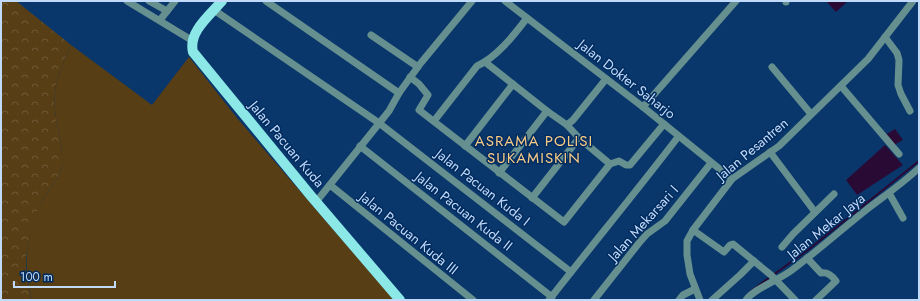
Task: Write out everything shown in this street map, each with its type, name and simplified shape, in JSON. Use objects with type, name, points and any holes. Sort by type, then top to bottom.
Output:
[{"type":"main road","points":[[193,41],[196,32],[222,1]]},
{"type":"main road","name":"Jalan Pacuan Kuda","points":[[193,41],[192,49],[196,57],[316,202],[400,300]]},
{"type":"street","points":[[127,1],[193,41]]},
{"type":"street","points":[[149,1],[167,12]]},
{"type":"street","points":[[160,20],[175,1]]},
{"type":"street","points":[[266,1],[399,93]]},
{"type":"street","points":[[316,202],[389,111],[410,77],[472,1]]},
{"type":"street","name":"Jalan Dokter Saharjo","points":[[506,1],[643,107],[678,137],[732,179]]},
{"type":"street","points":[[643,107],[736,1]]},
{"type":"street","name":"Jalan Pesantren","points":[[700,300],[690,274],[687,255],[687,242],[693,230],[732,179],[779,146],[868,59],[913,1]]},
{"type":"street","name":"Jalan Pacuan Kuda I","points":[[214,10],[379,123],[570,272]]},
{"type":"street","points":[[434,121],[477,66],[497,53],[527,18]]},
{"type":"street","points":[[371,35],[418,67]]},
{"type":"street","points":[[885,37],[897,53],[899,60],[898,85],[910,111]]},
{"type":"street","points":[[485,62],[567,125],[579,138],[610,164]]},
{"type":"street","points":[[772,67],[811,114]]},
{"type":"street","points":[[410,77],[419,84],[428,96],[419,110],[564,222],[610,164],[620,161],[630,165],[664,124]]},
{"type":"street","points":[[567,125],[573,120],[606,79]]},
{"type":"street","points":[[465,146],[513,84]]},
{"type":"street","points":[[841,86],[899,154]]},
{"type":"street","points":[[499,173],[547,111]]},
{"type":"street","points":[[551,298],[570,272],[633,196],[678,137]]},
{"type":"street","points":[[532,198],[579,138]]},
{"type":"street","name":"Jalan Pacuan Kuda II","points":[[360,146],[551,298]]},
{"type":"street","points":[[770,152],[815,212]]},
{"type":"street","name":"Jalan Mekarsari I","points":[[597,299],[639,243],[647,234],[665,221],[712,163]]},
{"type":"street","name":"Jalan Mekar Jaya","points":[[746,300],[774,278],[791,271],[919,168]]},
{"type":"street","name":"Jalan Pacuan Kuda III","points":[[330,186],[472,300]]},
{"type":"street","points":[[889,193],[903,218]]},
{"type":"street","points":[[782,247],[793,234],[834,194]]},
{"type":"street","points":[[693,230],[724,252],[730,244],[733,244],[774,278],[795,300]]},
{"type":"street","points":[[807,258],[821,273],[825,272],[829,274],[836,281],[816,300]]},
{"type":"street","points":[[712,300],[754,261]]},
{"type":"street","points":[[679,300],[683,295],[695,289]]},
{"type":"green space","points":[[1,1],[16,1],[71,45],[58,76],[54,101],[62,150],[61,169],[57,178],[43,199],[31,231],[27,248],[26,264],[32,300],[1,300]]},
{"type":"green space","points":[[71,45],[152,105],[189,57],[237,118],[394,300],[32,300],[27,274],[27,249],[29,236],[37,212],[61,169],[62,150],[54,101],[58,76]]},
{"type":"shaded area","points":[[826,1],[848,1],[836,12]]},
{"type":"shaded area","points":[[895,129],[903,140],[894,145],[885,135]]},
{"type":"shaded area","points":[[885,145],[903,165],[857,195],[846,180]]},
{"type":"waterway","points":[[773,275],[808,250],[919,161]]},
{"type":"waterway","points":[[751,291],[770,277]]},
{"type":"district","name":"ASRAMA POLISI SUKAMISKIN","points":[[534,150]]}]
